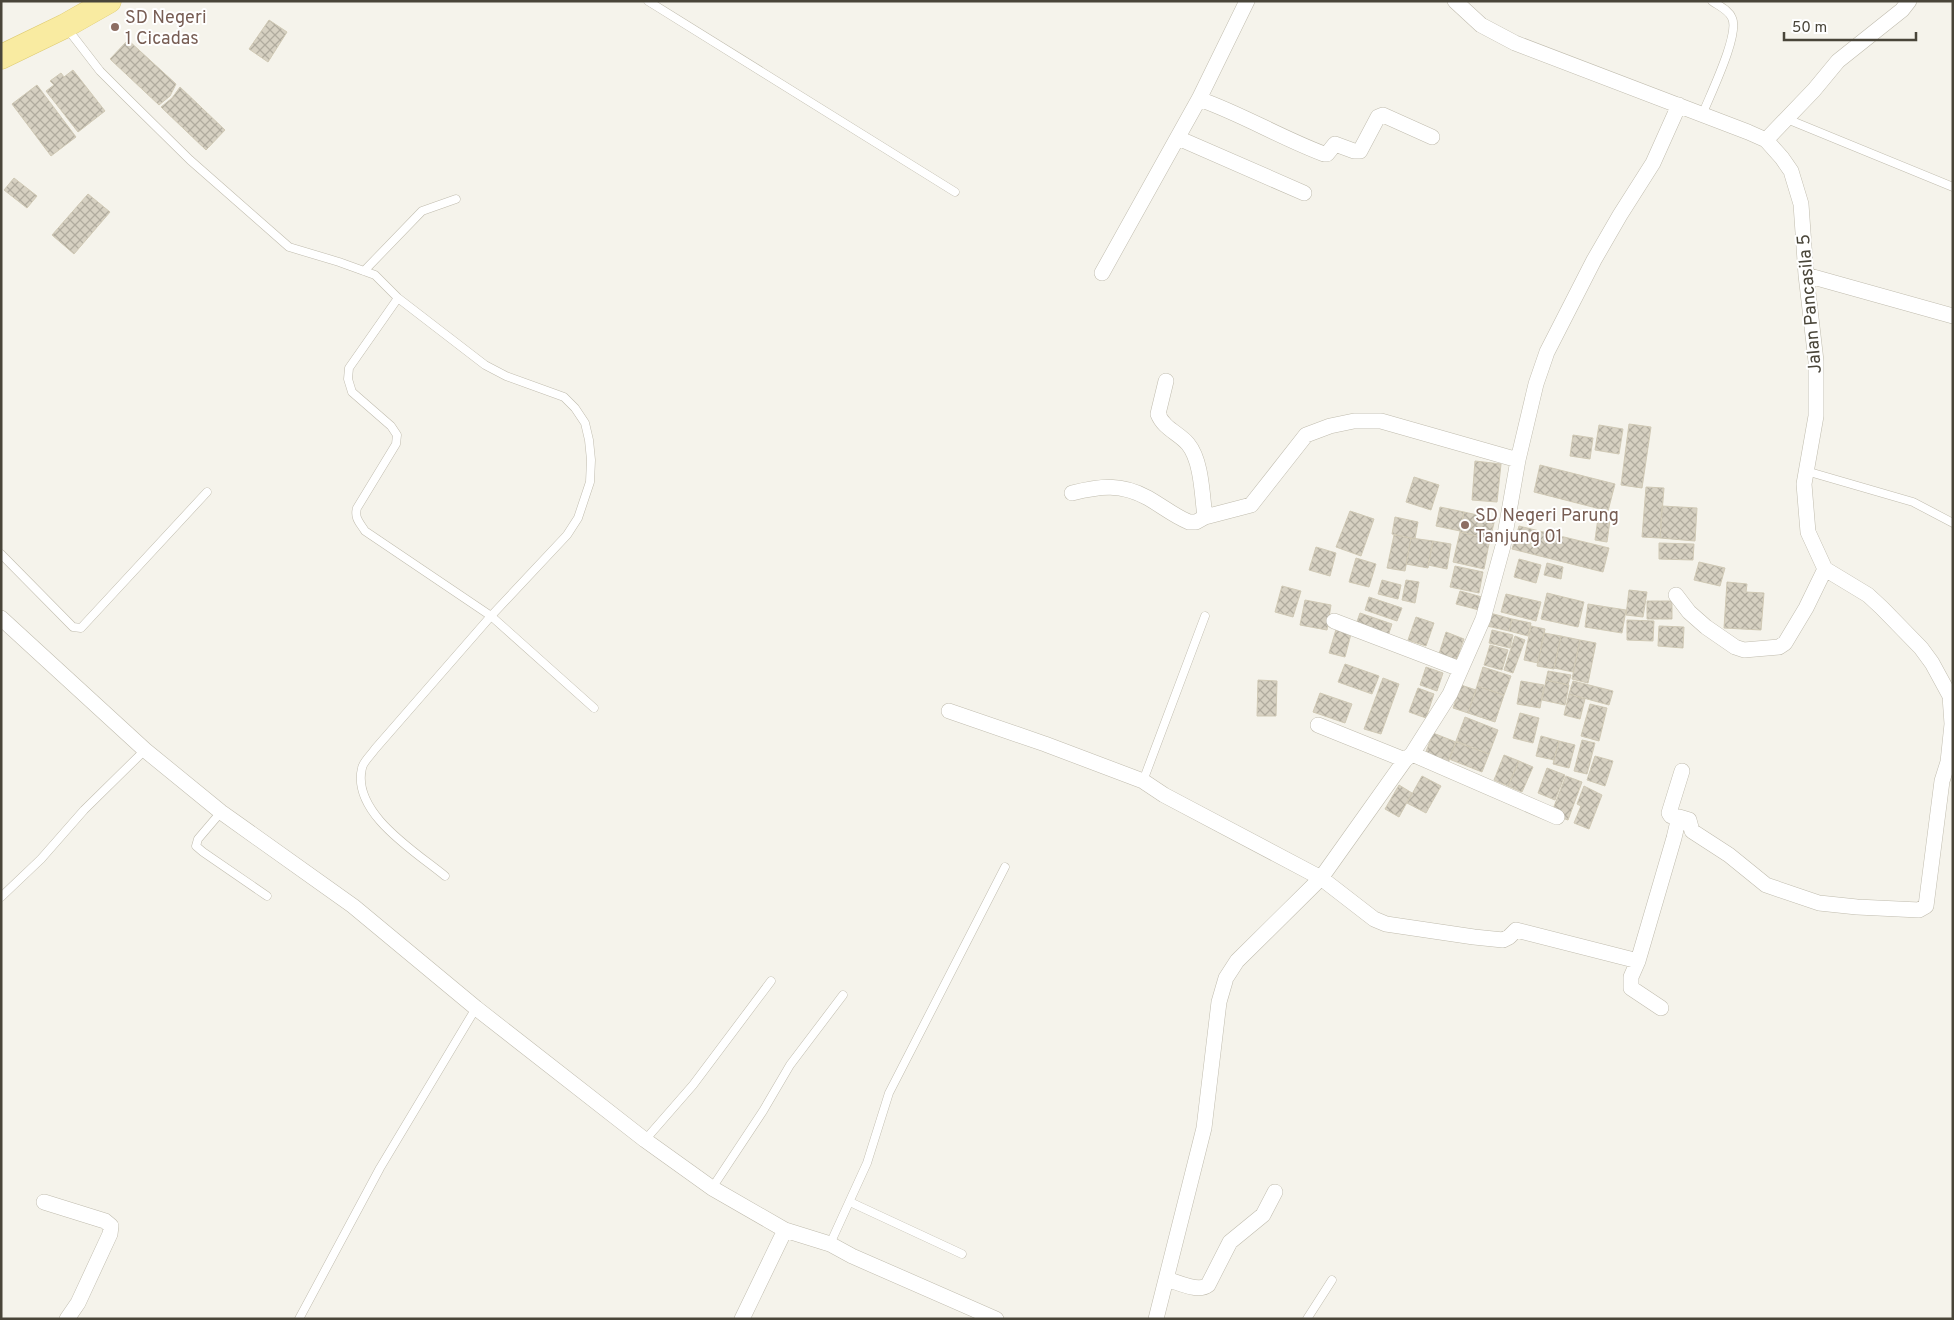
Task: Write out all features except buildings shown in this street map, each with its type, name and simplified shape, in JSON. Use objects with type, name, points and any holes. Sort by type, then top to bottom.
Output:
[{"type":"main road","points":[[1,57],[65,26],[109,1]]},
{"type":"street","points":[[1102,273],[1199,99],[1247,1]]},
{"type":"street","name":"Jalan Pancasila 5","points":[[1455,1],[1481,25],[1515,43],[1703,113],[1766,140],[1791,171],[1801,204],[1806,275],[1816,361],[1816,416],[1804,484],[1808,532],[1825,569]]},
{"type":"street","points":[[1766,140],[1814,90],[1838,61],[1902,10],[1909,1]]},
{"type":"street","points":[[1199,99],[1228,109],[1290,141],[1324,154],[1327,154],[1335,144],[1354,152],[1360,151],[1378,117],[1383,115],[1432,137]]},
{"type":"street","points":[[1156,1319],[1204,1128],[1219,1002],[1226,978],[1237,961],[1321,878],[1409,757],[1450,694],[1483,619],[1491,591],[1503,546],[1518,460],[1536,384],[1547,352],[1594,260],[1620,214],[1653,163],[1678,105]]},
{"type":"street","points":[[1178,138],[1304,192]]},
{"type":"street","points":[[1806,275],[1953,316]]},
{"type":"street","points":[[1166,382],[1158,414],[1165,425],[1189,445],[1198,465],[1205,517]]},
{"type":"street","points":[[1072,493],[1098,486],[1120,488],[1146,496],[1189,522],[1196,522],[1205,517],[1251,505],[1306,435],[1330,426],[1354,421],[1381,421],[1518,460]]},
{"type":"street","points":[[1676,595],[1689,612],[1734,647],[1744,650],[1779,647],[1785,643],[1806,608],[1825,569],[1868,595],[1921,648],[1932,663],[1950,696],[1952,724],[1950,764],[1942,781],[1926,906],[1919,910],[1819,903],[1766,885],[1729,855],[1692,831],[1689,820],[1671,816],[1669,813],[1682,771]]},
{"type":"street","points":[[1,618],[144,750],[221,812],[354,906],[476,1008],[646,1140],[712,1188],[785,1230],[830,1244],[993,1318]]},
{"type":"street","points":[[1334,621],[1460,669]]},
{"type":"street","points":[[949,711],[1046,744],[1143,781],[1164,795],[1321,878],[1374,919],[1386,924],[1474,938],[1503,940],[1516,930],[1638,961]]},
{"type":"street","points":[[1318,725],[1409,757],[1557,818]]},
{"type":"street","points":[[1661,1008],[1631,988],[1631,977],[1638,961],[1678,817]]},
{"type":"street","points":[[1166,1279],[1195,1288],[1205,1288],[1230,1242],[1236,1235],[1263,1215],[1275,1192]]},
{"type":"street","points":[[44,1202],[105,1221],[111,1226],[110,1234],[78,1303],[67,1319]]},
{"type":"street","points":[[742,1319],[785,1230]]},
{"type":"lane","points":[[648,1],[955,192]]},
{"type":"lane","points":[[1703,113],[1729,48],[1734,29],[1733,20],[1729,12],[1712,1]]},
{"type":"lane","points":[[65,26],[100,71],[190,160],[289,246],[376,275],[398,298],[485,365],[506,376],[564,397],[575,408],[585,423],[592,460],[590,482],[578,518],[567,535],[491,616],[375,749],[362,767],[360,783],[367,801],[380,823],[445,876]]},
{"type":"lane","points":[[1787,119],[1953,187]]},
{"type":"lane","points":[[364,271],[422,211],[456,199]]},
{"type":"lane","points":[[398,298],[349,368],[348,379],[352,392],[391,426],[397,435],[396,444],[357,508],[355,514],[357,519],[365,531],[491,616],[594,708]]},
{"type":"lane","points":[[1806,471],[1913,502],[1953,523]]},
{"type":"lane","points":[[1,554],[74,627],[81,628],[207,492]]},
{"type":"lane","points":[[1143,781],[1205,616]]},
{"type":"lane","points":[[1,897],[41,859],[84,810],[144,750]]},
{"type":"lane","points":[[221,812],[198,839],[196,846],[268,896]]},
{"type":"lane","points":[[830,1244],[867,1163],[889,1093],[1005,867]]},
{"type":"lane","points":[[646,1140],[693,1085],[771,981]]},
{"type":"lane","points":[[712,1188],[790,1065],[843,995]]},
{"type":"lane","points":[[299,1319],[380,1168],[476,1008]]},
{"type":"lane","points":[[850,1202],[962,1254]]},
{"type":"lane","points":[[1307,1319],[1332,1280]]},
{"type":"place","name":"SD Negeri 1 Cicadas","points":[[115,27]]},
{"type":"place","name":"SD Negeri Parung Tanjung 01","points":[[1465,525]]}]
